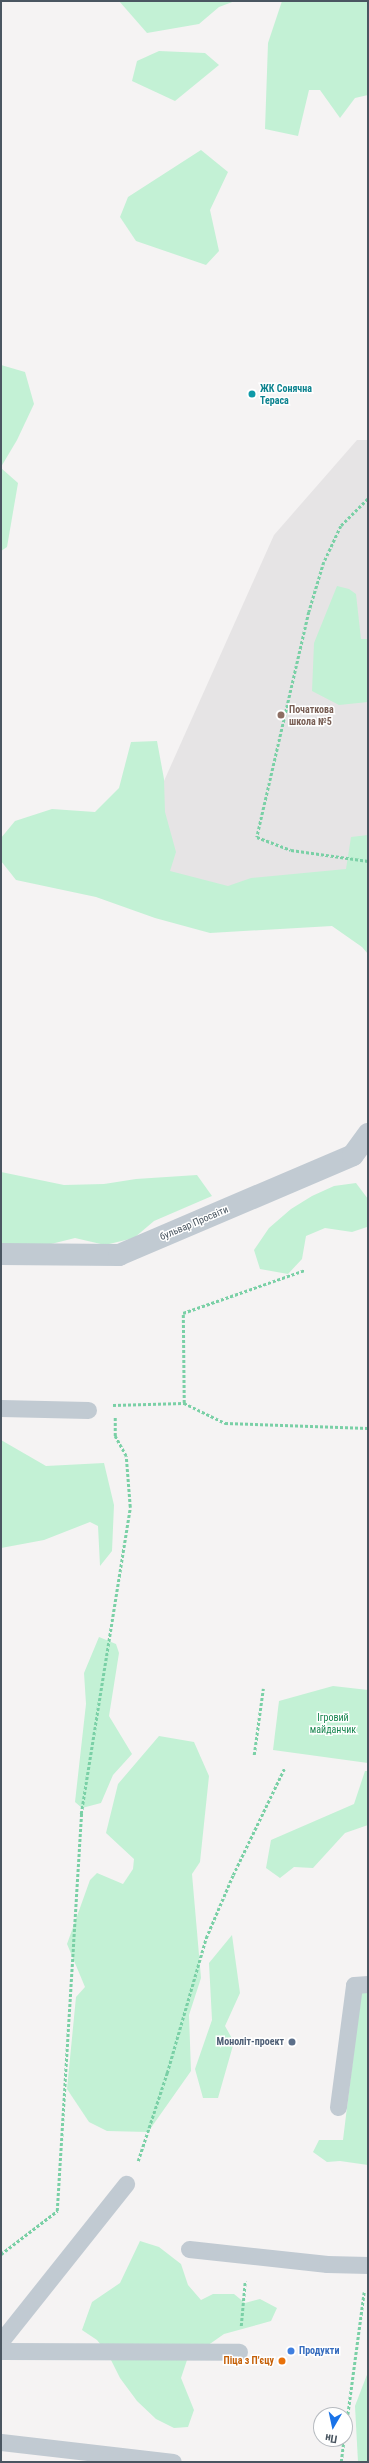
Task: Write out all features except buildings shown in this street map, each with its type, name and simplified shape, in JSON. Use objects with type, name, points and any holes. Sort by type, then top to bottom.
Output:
[{"type":"street","name":"бульвар Просвіти","points":[[1,1254],[119,1255],[353,1155],[368,1134]]},
{"type":"lane","points":[[1,1408],[88,1410]]},
{"type":"lane","points":[[338,2107],[354,1985],[368,1984]]},
{"type":"lane","points":[[1,2341],[126,2184]]},
{"type":"lane","points":[[189,2249],[327,2264],[368,2265]]},
{"type":"lane","points":[[1,2352],[238,2352]]},
{"type":"lane","points":[[1,2442],[173,2462]]},
{"type":"path","points":[[368,499],[341,526],[324,562],[309,612],[257,836],[291,850],[368,861]]},
{"type":"path","points":[[184,1403],[183,1313],[304,1270]]},
{"type":"path","points":[[88,1410],[115,1405],[184,1403],[225,1423],[368,1428]]},
{"type":"path","points":[[1,2254],[57,2211],[81,1814],[130,1507],[126,1456],[115,1436],[115,1405]]},
{"type":"path","points":[[254,1755],[263,1689]]},
{"type":"path","points":[[126,2184],[142,2152],[206,1938],[232,1875],[284,1769]]},
{"type":"path","points":[[238,2352],[248,2255]]},
{"type":"path","points":[[349,2407],[362,2312]]},
{"type":"path","points":[[341,2462],[343,2447]]},
{"type":"shaded area","name":"Початкова школа №5","points":[[357,440],[368,440],[368,909],[113,895],[274,535]]},
{"type":"green space","points":[[119,1],[235,1],[219,7],[199,24],[147,33]]},
{"type":"green space","points":[[282,1],[368,1],[368,95],[355,98],[340,118],[320,90],[309,90],[298,136],[265,129],[268,43]]},
{"type":"green space","points":[[159,51],[205,53],[219,65],[175,101],[132,81],[137,61]]},
{"type":"green space","points":[[201,150],[228,172],[210,210],[219,251],[206,265],[136,241],[120,217],[128,197]]},
{"type":"green space","points":[[1,365],[25,372],[34,404],[17,440],[1,467]]},
{"type":"green space","points":[[1,468],[18,483],[7,547],[1,551]]},
{"type":"green space","points":[[337,586],[349,589],[356,594],[361,639],[368,639],[368,702],[339,705],[312,691],[314,643]]},
{"type":"green space","points":[[157,741],[164,779],[165,812],[176,852],[170,871],[228,886],[251,878],[346,869],[351,837],[368,835],[368,954],[362,947],[332,926],[210,933],[155,918],[96,897],[16,880],[1,861],[1,838],[15,821],[52,809],[95,812],[119,788],[131,742]]},
{"type":"green space","points":[[1,1172],[64,1185],[104,1184],[136,1179],[197,1175],[212,1196],[154,1221],[134,1238],[105,1245],[75,1238],[51,1244],[1,1252]]},
{"type":"green space","points":[[356,1183],[368,1199],[367,1227],[352,1232],[325,1228],[306,1236],[302,1259],[288,1274],[260,1269],[254,1250],[269,1228],[291,1209],[312,1196],[334,1186]]},
{"type":"green space","points":[[1,1440],[46,1466],[104,1463],[114,1505],[112,1551],[100,1566],[98,1526],[90,1522],[44,1540],[1,1548]]},
{"type":"green space","points":[[99,1637],[116,1644],[119,1653],[109,1716],[132,1754],[113,1775],[101,1803],[82,1808],[75,1802],[86,1704],[84,1673]]},
{"type":"green space","name":"Ігровий майданчик","points":[[333,1686],[368,1690],[368,1763],[273,1750],[279,1701]]},
{"type":"green space","points":[[159,1736],[194,1742],[209,1776],[200,1862],[192,1874],[201,1978],[189,2015],[191,2071],[148,2132],[107,2131],[89,2122],[67,2089],[76,1997],[85,1987],[67,1944],[90,1880],[97,1873],[123,1884],[133,1869],[134,1859],[106,1833],[118,1784]]},
{"type":"green space","points":[[365,1771],[368,1771],[368,1825],[345,1833],[313,1868],[294,1867],[280,1878],[266,1868],[271,1840],[354,1804]]},
{"type":"green space","points":[[232,1935],[240,1993],[225,2026],[234,2042],[218,2098],[203,2098],[195,2069],[212,2020],[209,1963]]},
{"type":"green space","points":[[368,1992],[368,2165],[340,2161],[327,2162],[313,2152],[319,2140],[343,2140],[361,1993]]},
{"type":"green space","points":[[140,2241],[159,2247],[181,2264],[188,2285],[201,2300],[213,2294],[234,2294],[245,2303],[260,2299],[277,2308],[271,2321],[224,2334],[187,2360],[181,2378],[194,2410],[188,2427],[174,2428],[156,2419],[137,2401],[120,2378],[108,2354],[97,2340],[82,2330],[92,2302],[120,2283]]},
{"type":"green space","points":[[368,2372],[368,2462],[358,2462],[355,2406]]},
{"type":"place","name":"ЖК Сонячна Тераса","points":[[252,394]]},
{"type":"place","name":"Початкова школа №5","points":[[281,715]]},
{"type":"place","name":"Моноліт-проект","points":[[292,2042]]},
{"type":"place","name":"Продукти","points":[[291,2351]]},
{"type":"place","name":"Піца з Пʼєцу","points":[[282,2361]]}]
